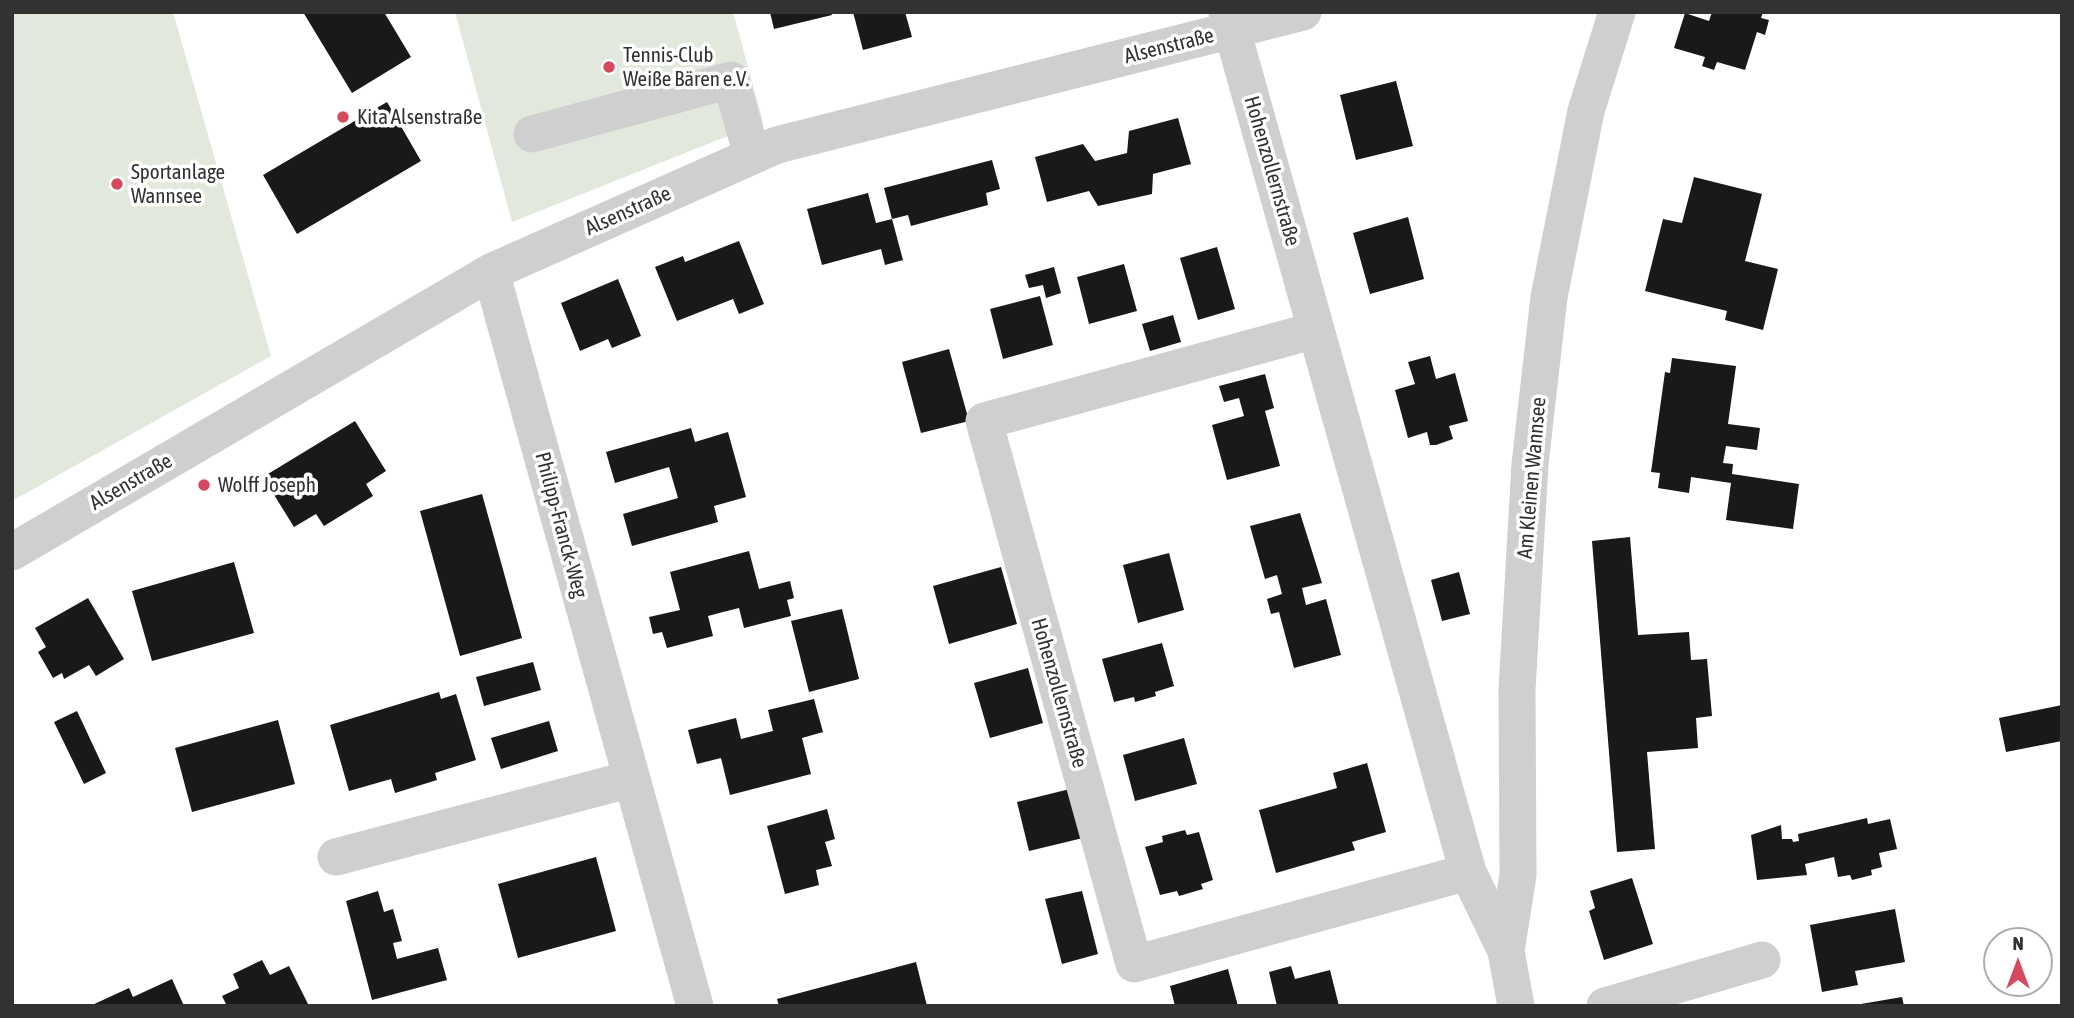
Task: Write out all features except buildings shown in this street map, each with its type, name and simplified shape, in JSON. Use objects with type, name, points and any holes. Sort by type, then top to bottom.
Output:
[{"type":"street","name":"Alsenstraße","points":[[12,552],[491,272],[777,145],[1230,21],[1303,12]]},
{"type":"street","name":"Am Kleinen Wannsee","points":[[1506,951],[1518,875],[1517,690],[1530,464],[1549,297],[1586,111],[1617,12]]},
{"type":"street","name":"Hohenzollernstraße","points":[[1230,21],[1468,872],[1506,951],[1516,1006]]},
{"type":"street","points":[[532,134],[731,80],[752,156]]},
{"type":"street","name":"Philipp-Franck-Weg","points":[[491,272],[695,1006]]},
{"type":"street","name":"Hohenzollernstraße","points":[[1316,330],[984,421],[1134,964],[1468,872]]},
{"type":"street","points":[[336,857],[631,779]]},
{"type":"street","points":[[1605,1006],[1762,960]]},
{"type":"shaded area","name":"Sportanlage Wannsee","points":[[12,12],[173,12],[271,356],[12,501]]},
{"type":"shaded area","name":"Tennis-Club Weiße Bären e.V.","points":[[455,12],[733,12],[763,122],[512,222]]},
{"type":"place","name":"Tennis-Club Weiße Bären e.V.","points":[[609,67]]},
{"type":"place","name":"Kita Alsenstraße","points":[[343,117]]},
{"type":"place","name":"Sportanlage Wannsee","points":[[117,184]]},
{"type":"place","name":"Wolff Joseph","points":[[204,485]]}]
